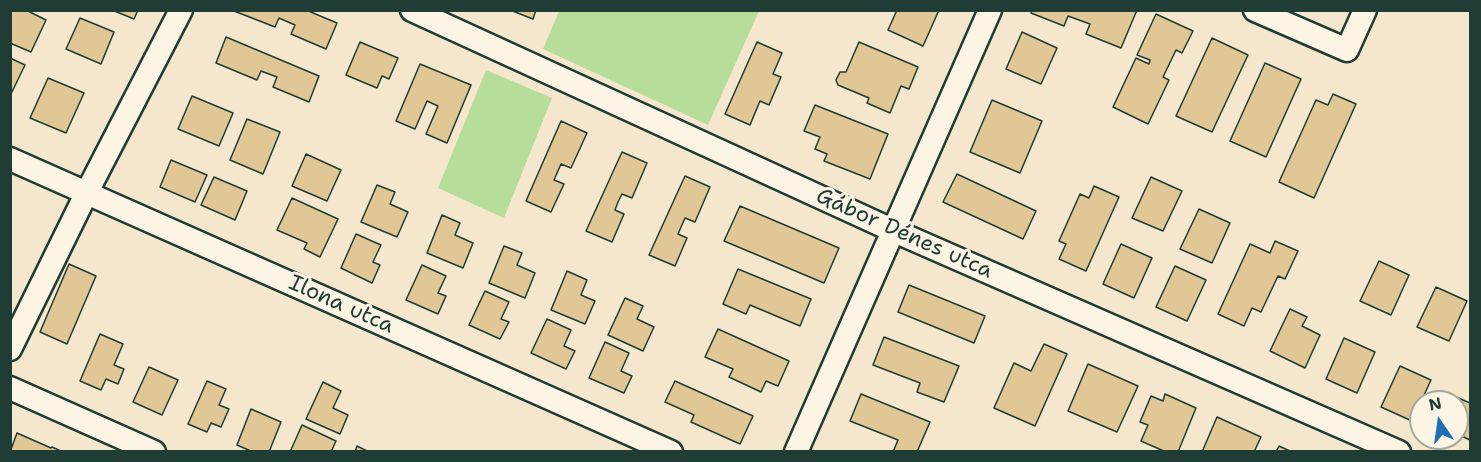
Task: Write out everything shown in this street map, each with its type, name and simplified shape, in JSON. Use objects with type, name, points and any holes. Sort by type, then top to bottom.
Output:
[{"type":"street","points":[[10,350],[87,192],[181,10]]},
{"type":"street","name":"Gábor Dénes utca","points":[[412,10],[892,230],[1399,452]]},
{"type":"street","points":[[796,452],[990,10]]},
{"type":"street","points":[[1255,10],[1347,50],[1365,10]]},
{"type":"street","name":"Ilona utca","points":[[10,159],[671,452]]},
{"type":"street","points":[[10,388],[154,452]]},
{"type":"green space","points":[[559,10],[759,11],[708,125],[543,49]]},
{"type":"green space","points":[[486,70],[552,98],[504,218],[438,188]]},
{"type":"building","points":[[10,10],[26,10],[46,20],[31,52],[10,43]]},
{"type":"building","points":[[112,10],[138,10],[134,19]]},
{"type":"building","points":[[306,10],[337,23],[326,49],[291,34],[295,25],[279,18],[275,27],[234,11]]},
{"type":"building","points":[[510,10],[536,10],[533,19]]},
{"type":"building","points":[[897,10],[939,10],[923,46],[888,30]]},
{"type":"building","points":[[1032,10],[1137,10],[1121,48],[1086,34],[1090,24],[1068,16],[1064,26],[1031,13]]},
{"type":"building","points":[[1156,14],[1193,31],[1182,53],[1176,50],[1163,77],[1169,80],[1148,124],[1113,107],[1136,58],[1149,64],[1150,60],[1137,55]]},
{"type":"building","points":[[80,18],[114,32],[101,64],[66,49]]},
{"type":"building","points":[[1022,32],[1057,48],[1041,84],[1006,69]]},
{"type":"building","points":[[226,37],[319,76],[309,102],[273,87],[277,77],[261,71],[257,80],[216,63]]},
{"type":"building","points":[[1212,38],[1248,55],[1212,132],[1176,116]]},
{"type":"building","points":[[360,42],[398,58],[389,79],[382,76],[377,88],[346,75]]},
{"type":"building","points":[[757,42],[782,53],[773,74],[781,77],[769,105],[760,101],[750,125],[725,114]]},
{"type":"building","points":[[859,42],[918,67],[909,89],[901,86],[890,113],[867,103],[869,98],[838,85],[836,80],[840,72],[846,72]]},
{"type":"building","points":[[10,58],[25,65],[10,96]]},
{"type":"building","points":[[1265,63],[1301,79],[1266,157],[1230,141]]},
{"type":"building","points":[[420,64],[471,85],[447,143],[426,134],[438,106],[427,101],[415,129],[396,121]]},
{"type":"building","points":[[48,78],[84,93],[66,133],[30,118]]},
{"type":"building","points":[[1333,94],[1356,104],[1314,198],[1279,182],[1316,100],[1328,105]]},
{"type":"building","points":[[192,96],[233,113],[219,146],[178,129]]},
{"type":"building","points":[[992,100],[1042,121],[1020,173],[970,152]]},
{"type":"building","points":[[815,105],[888,134],[870,179],[824,161],[827,154],[815,149],[820,137],[804,131]]},
{"type":"building","points":[[247,119],[280,132],[263,174],[230,160]]},
{"type":"building","points":[[561,121],[587,133],[571,168],[561,164],[554,180],[564,184],[551,212],[526,201]]},
{"type":"building","points":[[622,152],[647,163],[632,198],[622,194],[618,202],[615,210],[624,214],[612,242],[586,231]]},
{"type":"building","points":[[306,154],[341,170],[327,201],[292,186]]},
{"type":"building","points":[[171,160],[207,175],[195,202],[160,187]]},
{"type":"building","points":[[957,174],[1036,211],[1023,239],[943,202]]},
{"type":"building","points":[[685,176],[710,187],[695,222],[685,218],[678,234],[687,238],[675,266],[649,255]]},
{"type":"building","points":[[214,177],[247,191],[235,220],[201,205]]},
{"type":"building","points":[[1151,177],[1182,191],[1163,231],[1132,218]]},
{"type":"building","points":[[377,185],[395,192],[390,204],[408,212],[397,237],[361,222]]},
{"type":"building","points":[[1094,186],[1119,197],[1086,271],[1059,259],[1066,244],[1059,241],[1080,194],[1089,198]]},
{"type":"building","points":[[292,198],[338,219],[320,257],[304,249],[307,243],[277,230]]},
{"type":"building","points":[[740,206],[839,248],[824,283],[724,241]]},
{"type":"building","points":[[1199,209],[1230,223],[1212,263],[1180,249]]},
{"type":"building","points":[[442,215],[460,223],[455,235],[473,243],[463,268],[427,253]]},
{"type":"building","points":[[356,234],[381,245],[373,262],[380,265],[372,283],[341,268]]},
{"type":"building","points":[[1275,241],[1298,251],[1285,279],[1278,276],[1261,312],[1252,308],[1244,326],[1218,314],[1250,244],[1270,253]]},
{"type":"building","points":[[1121,244],[1152,258],[1134,298],[1103,284]]},
{"type":"building","points":[[504,246],[522,253],[517,265],[535,273],[525,298],[489,283]]},
{"type":"building","points":[[1379,261],[1409,275],[1391,315],[1360,301]]},
{"type":"building","points":[[69,264],[96,276],[67,344],[40,332]]},
{"type":"building","points":[[422,265],[446,276],[438,293],[446,296],[438,314],[406,300]]},
{"type":"building","points":[[1175,266],[1206,280],[1187,321],[1156,307]]},
{"type":"building","points":[[738,269],[811,299],[800,326],[750,305],[746,314],[723,304]]},
{"type":"building","points":[[567,271],[587,280],[581,295],[595,301],[585,324],[551,310]]},
{"type":"building","points":[[909,285],[985,316],[974,343],[898,312]]},
{"type":"building","points":[[1436,287],[1467,301],[1449,341],[1417,327]]},
{"type":"building","points":[[485,291],[509,302],[501,319],[509,322],[500,339],[469,325]]},
{"type":"building","points":[[625,298],[643,306],[637,319],[654,327],[643,351],[608,335]]},
{"type":"building","points":[[1290,309],[1307,317],[1302,326],[1320,335],[1305,368],[1270,351]]},
{"type":"building","points":[[547,319],[571,330],[564,346],[575,351],[566,369],[531,353]]},
{"type":"building","points":[[718,329],[789,361],[778,386],[766,381],[761,392],[729,377],[733,369],[705,357]]},
{"type":"building","points":[[100,334],[123,344],[114,365],[124,369],[118,384],[106,379],[101,390],[80,381]]},
{"type":"building","points":[[884,337],[959,366],[944,402],[917,392],[920,383],[873,365]]},
{"type":"building","points":[[1344,338],[1375,352],[1357,393],[1326,379]]},
{"type":"building","points":[[605,342],[629,353],[621,371],[632,376],[624,393],[589,378]]},
{"type":"building","points":[[1044,344],[1067,354],[1035,426],[994,408],[1014,363],[1031,371]]},
{"type":"building","points":[[1088,364],[1138,386],[1117,432],[1068,411]]},
{"type":"building","points":[[1400,366],[1431,380],[1426,390],[1409,390],[1409,420],[1381,407]]},
{"type":"building","points":[[149,367],[178,380],[162,415],[133,402]]},
{"type":"building","points":[[207,381],[226,389],[219,405],[229,409],[221,427],[211,423],[207,432],[188,424]]},
{"type":"building","points":[[675,381],[753,416],[740,444],[691,422],[694,415],[665,402]]},
{"type":"building","points":[[323,382],[341,391],[333,408],[348,415],[340,434],[306,419]]},
{"type":"building","points":[[861,394],[930,422],[917,452],[893,452],[898,440],[850,421]]},
{"type":"building","points":[[1165,394],[1196,408],[1178,452],[1166,452],[1141,441],[1148,425],[1140,422],[1151,396],[1163,401]]},
{"type":"building","points":[[1469,403],[1470,403],[1469,440]]},
{"type":"building","points":[[251,409],[281,422],[269,452],[253,452],[237,445]]},
{"type":"building","points":[[1217,417],[1261,437],[1254,452],[1202,452]]},
{"type":"building","points":[[302,425],[336,441],[331,452],[290,452]]},
{"type":"building","points":[[17,433],[51,448],[63,452],[10,452]]},
{"type":"building","points":[[357,446],[369,452],[355,452]]},
{"type":"building","points":[[1279,446],[1292,452],[1276,452]]}]
